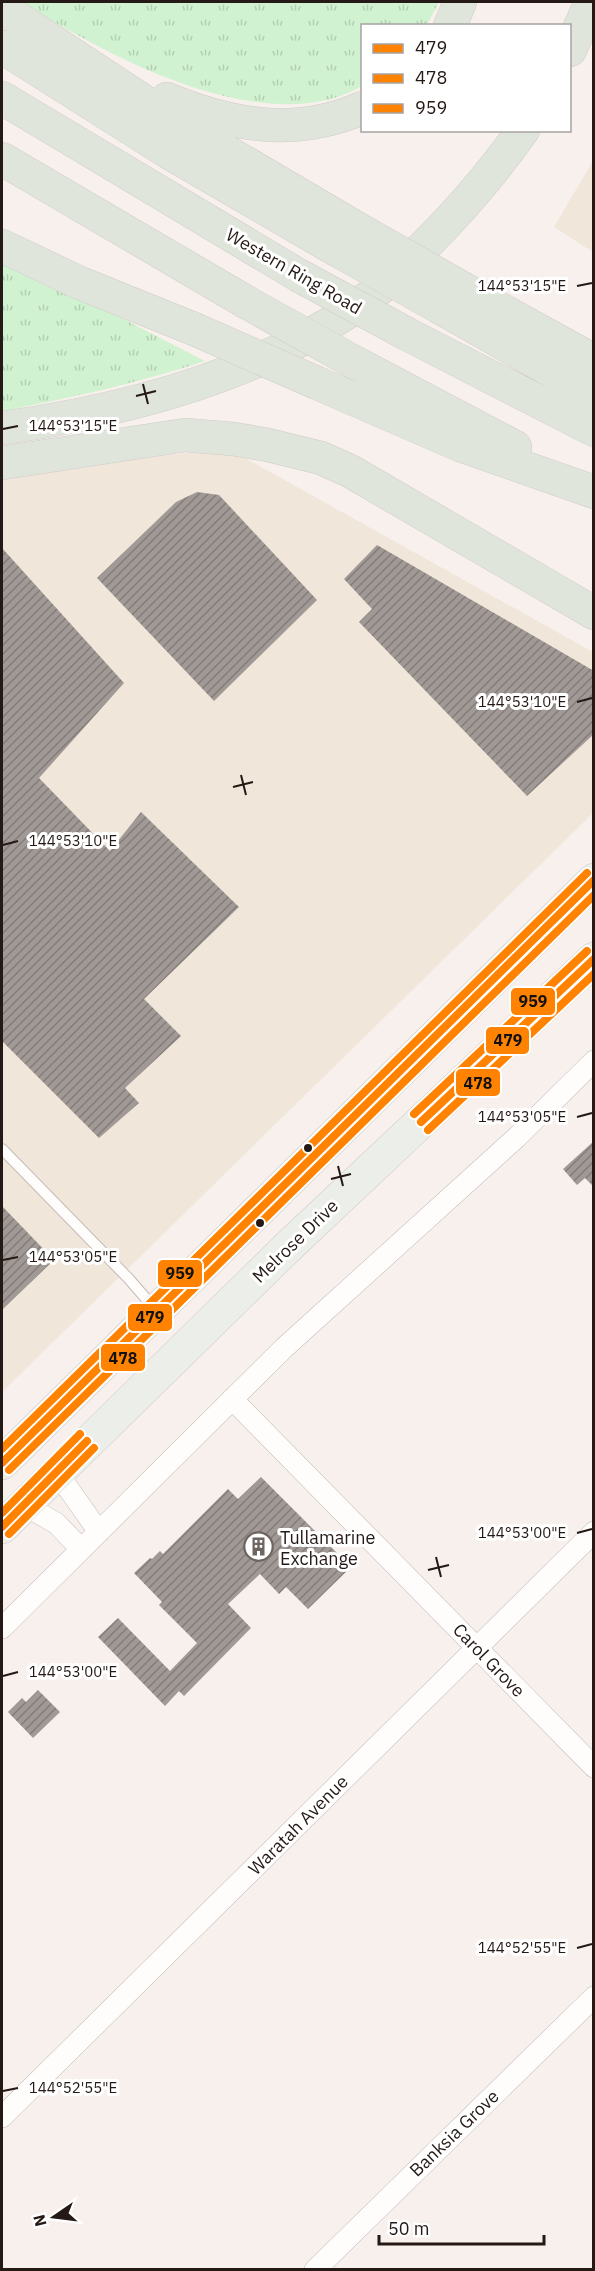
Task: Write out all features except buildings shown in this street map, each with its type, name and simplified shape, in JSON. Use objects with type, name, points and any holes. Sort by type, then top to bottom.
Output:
[{"type":"highway","points":[[451,24],[460,2]]},
{"type":"highway","points":[[571,48],[591,2]]},
{"type":"highway","points":[[2,6],[160,96],[210,115],[268,127],[296,126],[361,109]]},
{"type":"highway","points":[[2,6],[346,239]]},
{"type":"highway","points":[[2,47],[168,152],[346,239],[452,299],[594,394]]},
{"type":"highway","name":"Western Ring Road","points":[[2,98],[298,275],[594,430]]},
{"type":"highway","points":[[2,428],[140,401],[200,382],[271,354],[325,326],[374,293],[460,212],[521,132]]},
{"type":"highway","points":[[2,159],[246,302],[594,491]]},
{"type":"highway","points":[[2,246],[80,283],[194,329],[460,445],[594,491]]},
{"type":"highway","points":[[452,299],[594,361]]},
{"type":"highway","points":[[2,463],[185,435],[234,439],[321,458],[350,471],[594,613]]},
{"type":"main road","points":[[2,1463],[594,880]]},
{"type":"main road","name":"Melrose Drive","points":[[13,1516],[56,1471],[337,1201],[594,959]]},
{"type":"main road","points":[[303,1166],[337,1201]]},
{"type":"street","points":[[2,1628],[232,1399],[517,1137],[594,1061]]},
{"type":"street","name":"Carol Grove","points":[[232,1399],[594,1767]]},
{"type":"street","points":[[56,1471],[99,1532]]},
{"type":"street","points":[[13,1516],[56,1523],[81,1549]]},
{"type":"street","name":"Waratah Avenue","points":[[2,2117],[594,1532]]},
{"type":"street","name":"Banksia Grove","points":[[315,2270],[594,1997]]},
{"type":"lane","points":[[2,1149],[129,1279],[156,1311]]},
{"type":"shaded area","points":[[593,161],[593,252],[554,227]]},
{"type":"shaded area","points":[[227,448],[593,652],[593,813],[2,1392],[2,475]]},
{"type":"green space","points":[[22,2],[439,2],[428,24],[361,24],[361,86],[323,101],[280,104],[234,98],[188,85],[141,67],[97,46]]},
{"type":"green space","points":[[2,257],[205,361],[104,389],[2,411]]},
{"type":"transit line","name":"959","points":[[2,1449],[587,873]]},
{"type":"transit line","name":"479","points":[[2,1463],[594,880]]},
{"type":"transit line","name":"478","points":[[9,1470],[594,895]]},
{"type":"transit line","name":"959","points":[[414,1114],[587,951]]},
{"type":"transit line","name":"479","points":[[421,1122],[594,959]]},
{"type":"transit line","name":"478","points":[[428,1130],[594,974]]},
{"type":"transit line","name":"959","points":[[2,1513],[80,1434]]},
{"type":"transit line","name":"479","points":[[2,1527],[87,1441]]},
{"type":"transit line","name":"478","points":[[9,1534],[94,1448]]},
{"type":"place","name":"Tullamarine Exchange","points":[[259,1547]]}]
